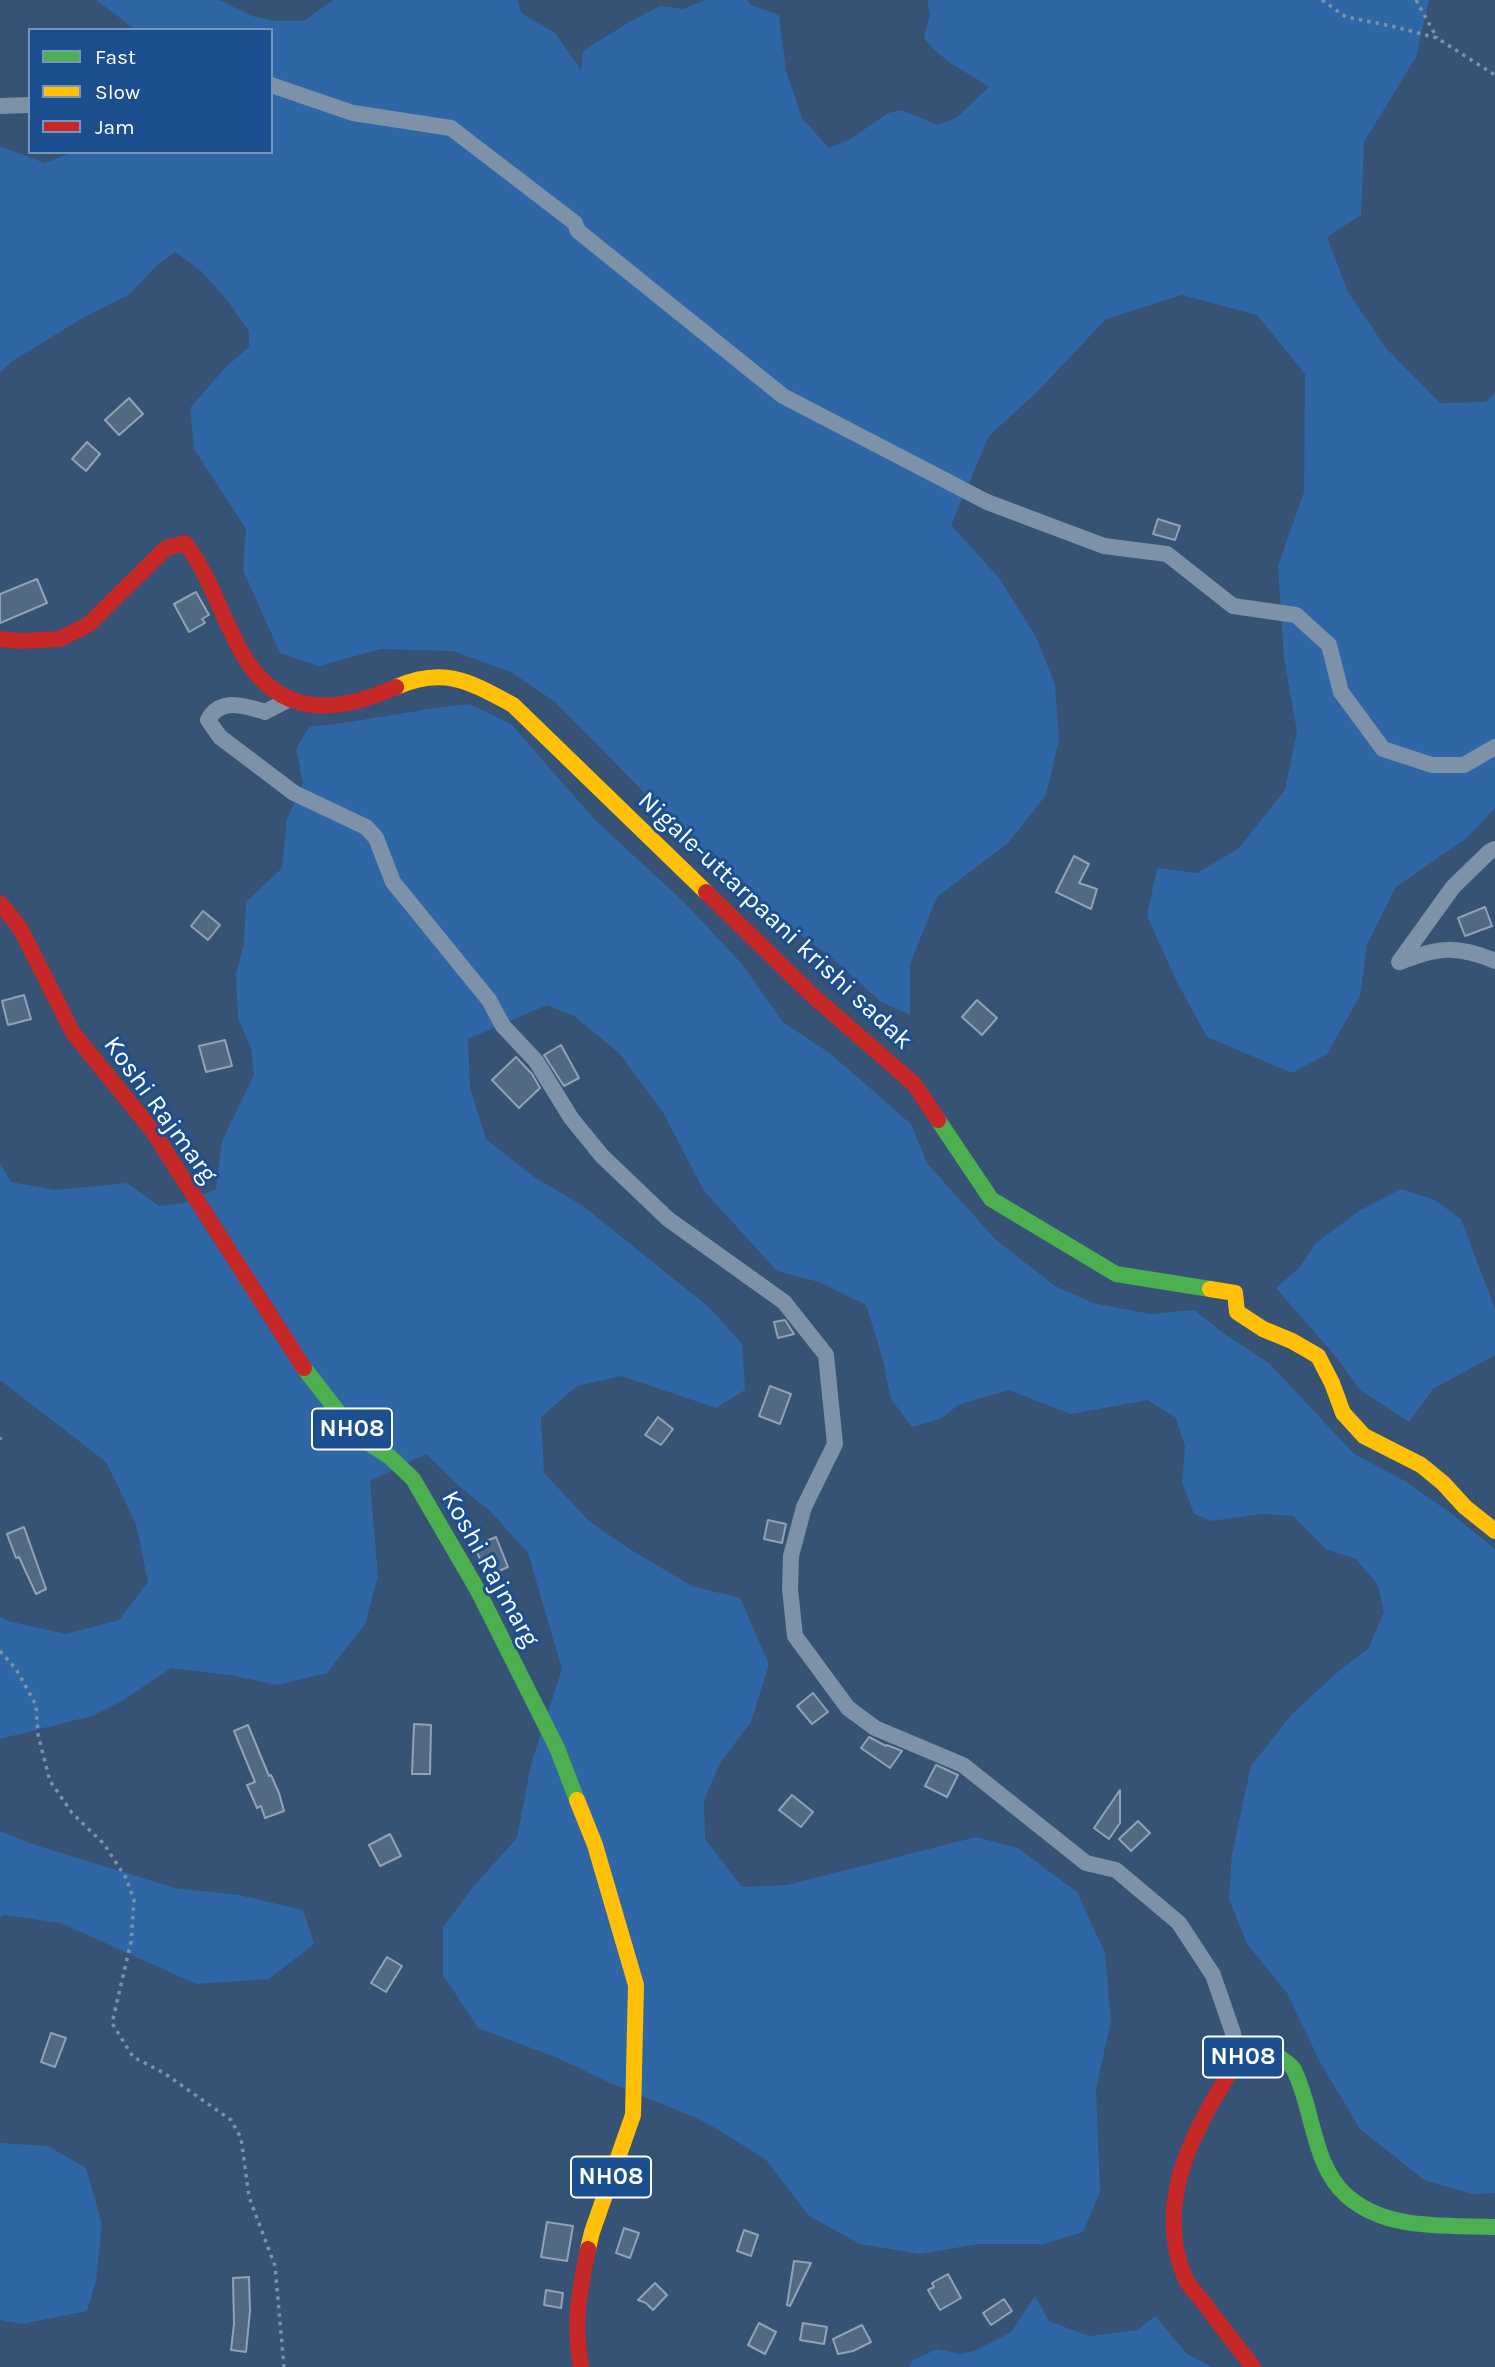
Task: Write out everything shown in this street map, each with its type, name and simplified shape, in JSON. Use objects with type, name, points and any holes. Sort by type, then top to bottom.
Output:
[{"type":"main road","points":[[0,639],[59,639],[88,625],[166,548],[185,543],[200,559],[245,659],[268,686],[288,700]]},
{"type":"main road","name":"Nigale-uttarpaani krishi sadak","points":[[288,700],[310,705],[336,706],[366,701],[411,681],[439,676],[469,682],[513,705],[812,995],[914,1084],[991,1199],[1116,1274],[1235,1293],[1237,1312],[1263,1329],[1292,1340],[1318,1356],[1343,1413],[1364,1436],[1421,1465],[1495,1531]]},
{"type":"main road","name":"Koshi Rajmarg","points":[[0,903],[20,928],[73,1032],[152,1130],[305,1370],[349,1426],[365,1441],[390,1457],[413,1479],[477,1589],[557,1748],[595,1846],[636,1985],[633,2115],[592,2232],[577,2305],[576,2337],[581,2367]]},
{"type":"main road","name":"NH08","points":[[1253,2367],[1186,2280],[1173,2239],[1174,2211],[1182,2165],[1202,2117],[1238,2060],[1258,2050],[1273,2053],[1293,2067],[1328,2174],[1346,2195],[1366,2210],[1408,2224],[1495,2227]]},
{"type":"street","points":[[273,86],[353,113],[451,128],[575,223],[578,231],[783,396],[987,502],[1104,546],[1167,554],[1233,606],[1296,615],[1329,645],[1341,692],[1383,749],[1432,765],[1464,765],[1495,747]]},
{"type":"street","points":[[0,106],[28,105]]},
{"type":"street","points":[[288,700],[265,712],[241,704],[231,704],[211,713],[208,720],[220,737],[294,793],[366,827],[376,838],[393,882],[489,1000],[502,1026],[536,1061],[571,1118],[603,1156],[668,1219],[784,1302],[826,1355],[835,1444],[804,1507],[791,1556],[790,1589],[795,1636],[848,1708],[875,1728],[963,1765],[1086,1863],[1116,1870],[1179,1923],[1213,1975],[1233,2033],[1238,2060]]},
{"type":"street","points":[[1495,849],[1453,887],[1399,962],[1421,954],[1453,948],[1495,961]]},
{"type":"path","points":[[1322,0],[1346,17],[1437,38],[1495,75]]},
{"type":"path","points":[[1416,0],[1437,38]]},
{"type":"path","points":[[0,1651],[16,1669],[36,1705],[38,1735],[50,1781],[72,1813],[104,1844],[126,1878],[134,1900],[131,1942],[112,2023],[134,2057],[164,2073],[232,2120],[241,2138],[249,2197],[275,2266],[284,2367]]},
{"type":"shaded area","points":[[96,0],[219,0],[252,16],[276,21],[304,21],[333,0],[518,0],[521,13],[555,33],[581,70],[583,51],[660,6],[683,9],[705,0],[747,0],[751,5],[779,15],[786,71],[802,118],[829,148],[849,140],[888,113],[901,110],[938,125],[956,118],[989,87],[946,60],[924,38],[930,14],[927,0],[1429,0],[1416,57],[1364,142],[1361,215],[1327,237],[1348,292],[1386,348],[1440,403],[1486,402],[1495,393],[1495,808],[1468,837],[1396,887],[1367,945],[1360,996],[1327,1054],[1292,1073],[1207,1037],[1177,982],[1147,916],[1157,868],[1197,873],[1239,848],[1285,790],[1297,732],[1284,658],[1278,566],[1304,492],[1305,374],[1257,315],[1182,295],[1106,319],[1038,391],[989,436],[951,525],[999,578],[1035,635],[1055,684],[1059,739],[1046,795],[1008,843],[937,897],[910,964],[910,1015],[881,1002],[830,956],[779,920],[741,882],[686,835],[555,702],[511,672],[453,651],[381,649],[319,666],[280,653],[243,570],[246,529],[194,449],[190,408],[225,368],[249,347],[249,331],[227,300],[201,271],[175,252],[156,266],[130,294],[81,319],[11,362],[0,373],[0,146],[45,163],[68,154],[273,154],[273,28],[133,28]]},
{"type":"shaded area","points":[[469,704],[511,724],[595,820],[684,902],[742,964],[783,1022],[832,1055],[911,1124],[927,1163],[995,1239],[1055,1286],[1093,1303],[1150,1314],[1194,1310],[1270,1364],[1354,1454],[1405,1481],[1495,1549],[1495,2193],[1473,2194],[1424,2180],[1360,2129],[1320,2062],[1287,1993],[1247,1944],[1229,1899],[1232,1854],[1251,1766],[1292,1714],[1339,1671],[1368,1649],[1384,1612],[1378,1585],[1356,1559],[1326,1549],[1293,1516],[1262,1514],[1211,1521],[1194,1514],[1182,1482],[1185,1447],[1176,1418],[1148,1400],[1071,1414],[1009,1390],[960,1404],[940,1419],[912,1427],[891,1399],[882,1356],[866,1305],[819,1282],[777,1271],[704,1191],[664,1114],[620,1054],[574,1016],[547,1005],[468,1039],[470,1088],[486,1139],[534,1177],[583,1206],[710,1308],[742,1344],[745,1390],[716,1408],[621,1376],[577,1386],[541,1417],[544,1473],[589,1521],[628,1548],[692,1586],[740,1598],[769,1664],[751,1722],[720,1763],[704,1800],[705,1839],[742,1887],[787,1885],[976,1837],[1018,1848],[1077,1892],[1105,1953],[1111,2021],[1096,2089],[1100,2192],[1083,2232],[1044,2244],[978,2244],[920,2254],[860,2244],[809,2216],[766,2160],[719,2130],[560,2059],[478,2028],[443,1975],[443,1927],[473,1887],[517,1838],[531,1764],[562,1669],[528,1553],[491,1512],[426,1454],[370,1481],[378,1576],[365,1624],[327,1673],[277,1685],[230,1675],[171,1668],[122,1701],[92,1716],[0,1739],[0,1617],[66,1634],[119,1620],[148,1582],[136,1524],[106,1462],[0,1380],[0,1163],[11,1182],[56,1190],[127,1183],[159,1206],[183,1203],[216,1189],[222,1141],[254,1075],[251,1048],[238,1018],[236,975],[244,943],[246,902],[282,868],[287,819],[303,783],[296,749],[309,727]]},
{"type":"shaded area","points":[[1401,1189],[1435,1200],[1461,1219],[1495,1309],[1495,1355],[1433,1389],[1409,1422],[1360,1390],[1337,1358],[1276,1288],[1299,1268],[1316,1243],[1359,1211]]},
{"type":"shaded area","points":[[0,1831],[32,1844],[175,1888],[239,1895],[303,1910],[314,1944],[269,1979],[196,1984],[61,1923],[4,1915],[0,1917]]},
{"type":"shaded area","points":[[0,2143],[48,2146],[86,2168],[102,2224],[96,2281],[87,2311],[22,2324],[0,2320]]},
{"type":"shaded area","points":[[1035,2296],[1049,2321],[1089,2336],[1137,2330],[1155,2316],[1187,2354],[1211,2367],[909,2367],[912,2361],[937,2349],[960,2354],[975,2351],[1011,2332]]},
{"type":"building","points":[[129,398],[143,414],[119,435],[105,420]]},
{"type":"building","points":[[87,442],[100,454],[86,471],[72,459]]},
{"type":"building","points":[[1158,519],[1180,526],[1175,540],[1153,534]]},
{"type":"building","points":[[37,579],[47,603],[0,623],[0,594]]},
{"type":"building","points":[[196,592],[209,615],[202,619],[205,623],[189,632],[174,604]]},
{"type":"building","points":[[1074,856],[1089,864],[1079,883],[1097,889],[1091,909],[1056,892]]},
{"type":"building","points":[[1485,907],[1492,926],[1465,936],[1458,918]]},
{"type":"building","points":[[203,911],[220,925],[208,940],[191,926]]},
{"type":"building","points":[[24,995],[31,1019],[8,1025],[2,1001]]},
{"type":"building","points":[[977,1000],[997,1018],[982,1035],[962,1017]]},
{"type":"building","points":[[225,1040],[232,1066],[206,1072],[199,1046]]},
{"type":"building","points":[[561,1045],[579,1078],[564,1086],[544,1055]]},
{"type":"building","points":[[516,1057],[532,1074],[540,1088],[519,1108],[492,1080]]},
{"type":"building","points":[[785,1320],[794,1334],[778,1338],[774,1322]]},
{"type":"building","points":[[770,1386],[791,1394],[780,1424],[759,1416]]},
{"type":"building","points":[[658,1417],[673,1429],[661,1445],[645,1435]]},
{"type":"building","points":[[768,1520],[786,1524],[782,1543],[764,1539]]},
{"type":"building","points":[[24,1527],[46,1589],[36,1594],[19,1557],[16,1558],[7,1534]]},
{"type":"building","points":[[496,1537],[508,1567],[488,1576],[474,1546]]},
{"type":"building","points":[[813,1693],[828,1712],[812,1724],[797,1706]]},
{"type":"building","points":[[414,1724],[431,1725],[430,1774],[412,1774]]},
{"type":"building","points":[[248,1725],[279,1793],[284,1811],[265,1818],[261,1806],[257,1808],[247,1785],[255,1782],[234,1731]]},
{"type":"building","points":[[869,1737],[902,1751],[890,1768],[861,1748]]},
{"type":"building","points":[[936,1765],[958,1775],[947,1797],[925,1786]]},
{"type":"building","points":[[1120,1790],[1120,1823],[1109,1839],[1094,1828]]},
{"type":"building","points":[[792,1795],[813,1812],[801,1827],[779,1810]]},
{"type":"building","points":[[1138,1821],[1150,1833],[1131,1851],[1119,1839]]},
{"type":"building","points":[[390,1834],[401,1856],[380,1866],[369,1845]]},
{"type":"building","points":[[387,1957],[402,1966],[386,1992],[371,1983]]},
{"type":"building","points":[[51,2033],[66,2038],[55,2067],[41,2062]]},
{"type":"building","points":[[547,2222],[573,2226],[567,2261],[541,2257]]},
{"type":"building","points":[[624,2228],[639,2233],[630,2258],[616,2253]]},
{"type":"building","points":[[744,2230],[758,2235],[751,2256],[737,2251]]},
{"type":"building","points":[[794,2261],[811,2263],[790,2306],[787,2305]]},
{"type":"building","points":[[948,2274],[961,2298],[940,2310],[928,2290],[934,2287],[932,2283]]},
{"type":"building","points":[[249,2277],[250,2311],[246,2352],[231,2350],[234,2324],[233,2278]]},
{"type":"building","points":[[655,2283],[667,2295],[653,2310],[638,2300]]},
{"type":"building","points":[[546,2290],[563,2293],[561,2308],[544,2305]]},
{"type":"building","points":[[1004,2299],[1012,2311],[991,2325],[983,2313]]},
{"type":"building","points":[[759,2323],[776,2332],[765,2354],[748,2345]]},
{"type":"building","points":[[803,2323],[827,2327],[824,2344],[800,2340]]},
{"type":"building","points":[[862,2325],[871,2342],[853,2351],[838,2354],[833,2339]]},
{"type":"traffic: fast","points":[[938,1120],[991,1199],[1116,1274],[1210,1289]]},
{"type":"traffic: fast","points":[[304,1368],[349,1426],[365,1441],[390,1457],[413,1479],[477,1589],[557,1748],[577,1800]]},
{"type":"traffic: fast","points":[[1227,2077],[1238,2062],[1258,2051],[1273,2054],[1291,2065],[1301,2086],[1327,2169],[1347,2196],[1363,2207],[1398,2221],[1417,2224],[1495,2227]]},
{"type":"traffic: slow","points":[[396,687],[413,681],[443,677],[470,684],[513,705],[706,892]]},
{"type":"traffic: slow","points":[[1210,1289],[1235,1293],[1237,1312],[1263,1329],[1318,1356],[1343,1413],[1364,1436],[1421,1465],[1495,1531]]},
{"type":"traffic: slow","points":[[577,1800],[595,1845],[636,1985],[633,2115],[588,2249]]},
{"type":"traffic: jam","points":[[0,639],[59,639],[88,625],[166,548],[185,543],[202,569],[242,653],[273,690],[291,699],[330,705],[351,702],[396,687]]},
{"type":"traffic: jam","points":[[706,892],[812,995],[914,1084],[938,1120]]},
{"type":"traffic: jam","points":[[0,903],[20,928],[73,1033],[152,1130],[304,1368]]},
{"type":"traffic: jam","points":[[1227,2077],[1200,2124],[1180,2173],[1174,2225],[1177,2251],[1185,2278],[1253,2367]]},
{"type":"traffic: jam","points":[[581,2367],[577,2335],[578,2308],[588,2249]]}]
